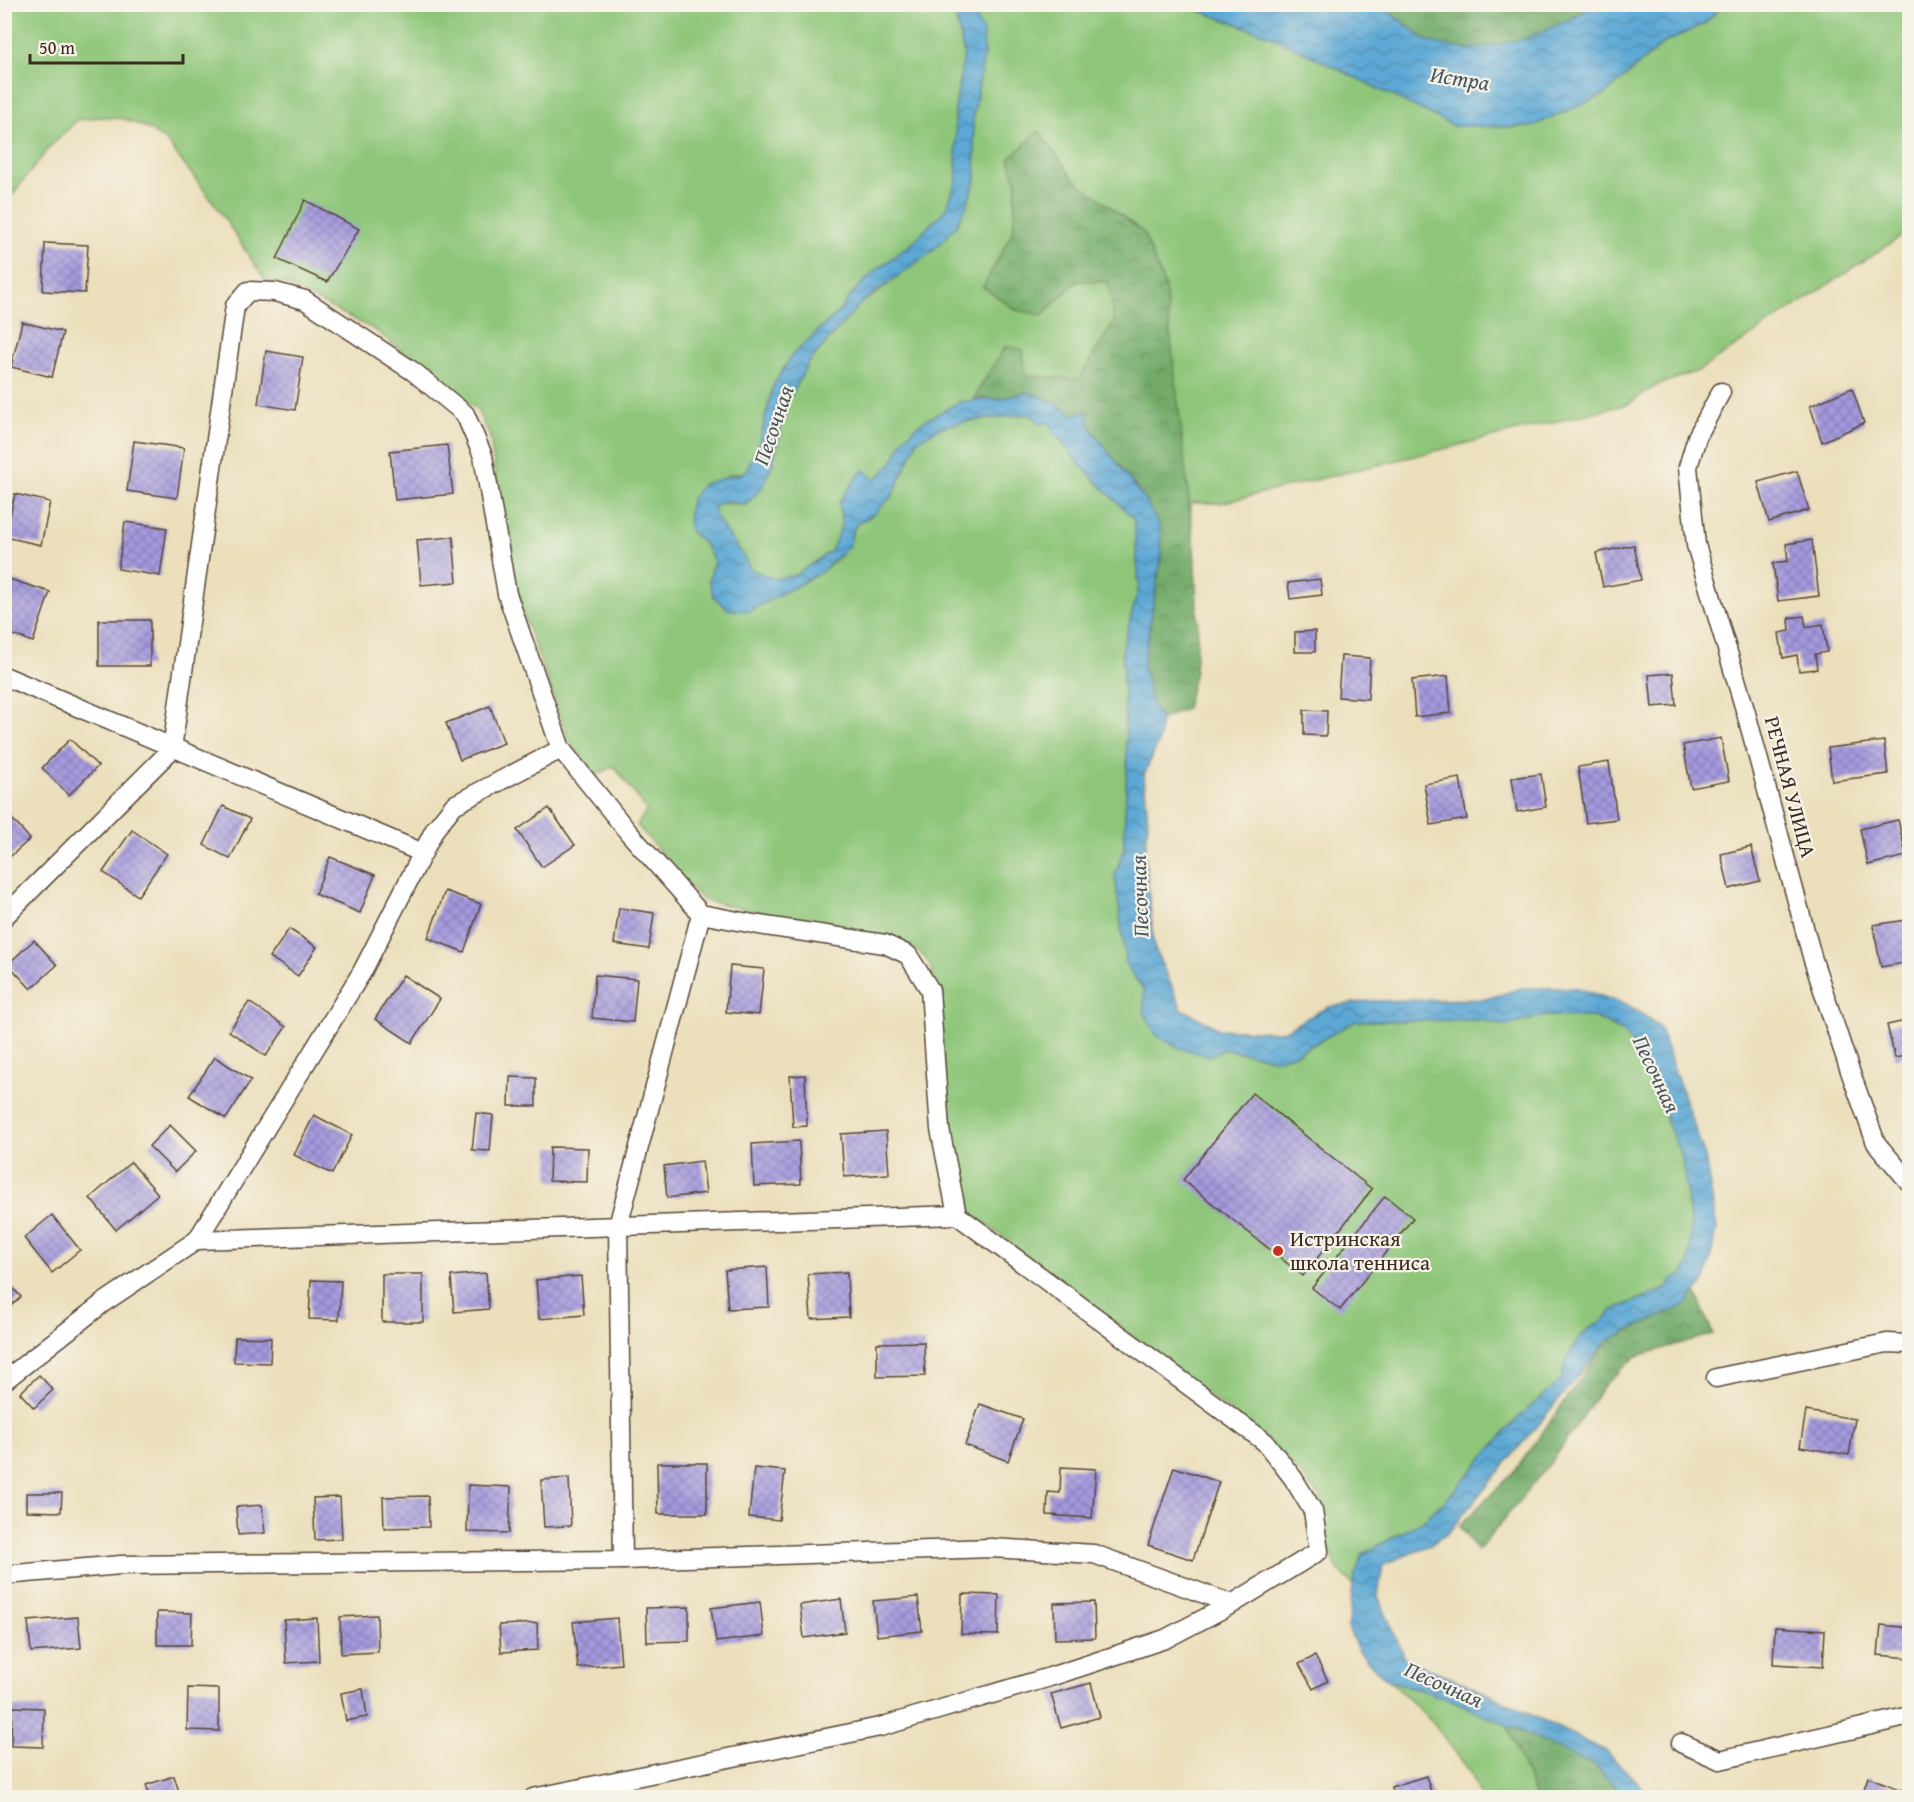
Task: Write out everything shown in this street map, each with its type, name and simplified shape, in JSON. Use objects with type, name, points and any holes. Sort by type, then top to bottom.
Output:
[{"type":"street","points":[[4,917],[172,748],[235,306],[248,291],[275,292],[306,300],[414,372],[465,414],[483,456],[507,594],[561,749],[629,832],[701,914],[885,944],[908,955],[930,990],[940,1129],[957,1215]]},
{"type":"street","name":"РЕЧНАЯ УЛИЦА","points":[[1720,392],[1697,436],[1688,467],[1696,544],[1746,713],[1813,960],[1846,1060],[1876,1143],[1910,1183]]},
{"type":"street","points":[[4,676],[423,853]]},
{"type":"street","points":[[4,1381],[103,1303],[197,1240],[362,972],[435,829],[454,806],[561,749]]},
{"type":"street","points":[[623,1560],[618,1226],[701,914]]},
{"type":"street","points":[[197,1240],[957,1215],[1265,1442],[1293,1478],[1313,1511],[1319,1551],[1232,1604],[1165,1639],[1050,1677],[880,1727],[533,1797]]},
{"type":"street","points":[[1716,1378],[1887,1343],[1910,1344]]},
{"type":"street","points":[[4,1575],[121,1565],[623,1560],[992,1548],[1094,1554],[1232,1604]]},
{"type":"street","points":[[1681,1743],[1720,1760],[1910,1716]]},
{"type":"green space","points":[[1165,4],[1197,10],[1271,36],[1454,126],[1529,127],[1604,95],[1664,43],[1706,23],[1722,5],[1909,5],[1909,231],[1698,371],[1657,385],[1628,404],[1221,503],[1147,503],[1027,392],[903,440],[893,462],[875,480],[867,474],[839,502],[842,523],[832,550],[795,575],[775,579],[750,569],[713,509],[718,503],[746,505],[773,462],[787,403],[809,362],[861,303],[879,292],[956,226],[966,207],[976,179],[973,119],[984,53],[969,5]]},
{"type":"green space","points":[[5,5],[949,5],[957,22],[964,55],[955,109],[957,180],[946,209],[911,244],[875,271],[852,294],[839,312],[818,330],[773,386],[759,442],[745,472],[727,475],[691,532],[703,542],[714,561],[709,581],[749,611],[827,568],[848,547],[854,528],[872,515],[887,497],[916,443],[936,430],[968,421],[1030,414],[1041,424],[1047,422],[1054,427],[1054,433],[1084,469],[1134,519],[1139,587],[1122,650],[1127,762],[1124,849],[1115,875],[1126,965],[1144,990],[1144,1012],[1225,1049],[1277,1059],[1296,1054],[1356,1021],[1483,1020],[1506,1026],[1544,1016],[1593,1017],[1623,1031],[1639,1053],[1682,1158],[1691,1227],[1689,1263],[1681,1276],[1672,1279],[1667,1288],[1612,1310],[1606,1318],[1578,1339],[1566,1362],[1562,1379],[1517,1419],[1445,1501],[1421,1522],[1363,1554],[1354,1586],[1337,1569],[1324,1539],[1319,1496],[1297,1470],[1261,1435],[961,1205],[952,1192],[938,993],[929,963],[924,957],[912,947],[891,938],[702,900],[637,825],[647,810],[614,766],[596,775],[570,743],[514,589],[503,532],[490,436],[477,410],[375,330],[283,283],[267,283],[217,207],[167,142],[147,128],[125,119],[101,117],[77,120],[48,149],[5,204]]},
{"type":"green space","points":[[1380,5],[1593,5],[1557,26],[1535,35],[1490,47],[1468,49],[1447,47],[1421,38]]},
{"type":"green space","points":[[1039,131],[1073,178],[1144,233],[1165,287],[1194,544],[1198,627],[1195,671],[1186,709],[1161,719],[1151,704],[1143,665],[1162,554],[1147,503],[1091,428],[1087,412],[1072,414],[1054,402],[1027,392],[1004,398],[973,399],[1005,346],[1023,350],[1026,376],[1079,379],[1114,322],[1108,282],[1077,281],[1042,315],[1016,310],[983,287],[1013,231],[1016,181],[1009,159]]},
{"type":"green space","points":[[1696,1293],[1713,1334],[1637,1356],[1605,1384],[1555,1457],[1478,1551],[1459,1526],[1515,1471],[1608,1340],[1685,1305]]},
{"type":"green space","points":[[1389,1680],[1454,1701],[1596,1766],[1625,1797],[1481,1797],[1468,1769],[1433,1723]]},
{"type":"green space","points":[[1507,1725],[1596,1766],[1625,1797],[1535,1797]]},
{"type":"water","name":"Песочная","points":[[949,5],[969,5],[983,32],[984,53],[973,119],[976,179],[966,207],[956,226],[933,251],[861,303],[809,362],[787,403],[773,462],[762,488],[746,505],[733,502],[718,503],[713,509],[750,569],[775,579],[795,575],[832,550],[842,523],[839,502],[863,469],[875,480],[893,462],[903,440],[919,424],[959,402],[1004,398],[1027,392],[1054,402],[1072,414],[1087,412],[1091,428],[1147,503],[1160,528],[1162,553],[1143,665],[1151,704],[1161,719],[1159,741],[1144,775],[1148,823],[1145,853],[1154,947],[1182,1009],[1219,1029],[1281,1032],[1328,1007],[1368,1001],[1486,999],[1522,988],[1577,988],[1628,1005],[1659,1026],[1705,1157],[1717,1229],[1705,1282],[1685,1305],[1608,1340],[1448,1533],[1430,1545],[1383,1565],[1378,1596],[1405,1658],[1497,1698],[1606,1751],[1652,1797],[1625,1797],[1596,1766],[1454,1701],[1389,1680],[1377,1671],[1358,1650],[1348,1628],[1354,1578],[1363,1554],[1421,1522],[1445,1501],[1517,1419],[1562,1379],[1578,1339],[1606,1318],[1612,1310],[1667,1289],[1672,1279],[1682,1276],[1689,1263],[1691,1227],[1682,1158],[1639,1053],[1622,1031],[1594,1017],[1544,1016],[1506,1026],[1483,1020],[1356,1021],[1295,1054],[1277,1059],[1225,1049],[1209,1056],[1179,1048],[1156,1035],[1144,1012],[1144,990],[1126,965],[1115,875],[1124,849],[1127,762],[1122,650],[1139,587],[1134,519],[1084,469],[1047,422],[1041,424],[1030,414],[968,421],[942,427],[918,440],[893,495],[874,514],[857,524],[852,531],[850,545],[820,573],[749,611],[729,610],[714,597],[709,581],[714,561],[703,542],[691,532],[688,522],[691,499],[703,484],[745,472],[758,446],[773,386],[792,355],[839,312],[852,294],[875,271],[911,244],[946,209],[957,180],[955,109],[964,54],[957,22]]},
{"type":"water","name":"Истра","points":[[1165,5],[1380,5],[1427,41],[1466,50],[1525,39],[1574,18],[1593,5],[1722,5],[1706,23],[1664,43],[1604,95],[1530,127],[1454,126],[1271,36],[1197,10]]},
{"type":"building","points":[[305,200],[359,229],[327,282],[277,259]]},
{"type":"building","points":[[45,243],[88,245],[85,293],[43,291]]},
{"type":"building","points":[[22,322],[63,332],[52,377],[11,367]]},
{"type":"building","points":[[266,351],[303,357],[295,410],[258,404]]},
{"type":"building","points":[[1852,388],[1864,423],[1822,442],[1810,406]]},
{"type":"building","points":[[134,441],[184,448],[177,498],[127,491]]},
{"type":"building","points":[[447,445],[453,494],[395,500],[390,451]]},
{"type":"building","points":[[1797,471],[1809,510],[1769,522],[1758,482]]},
{"type":"building","points":[[15,494],[50,502],[41,545],[5,537]]},
{"type":"building","points":[[125,522],[167,528],[160,576],[118,569]]},
{"type":"building","points":[[453,537],[457,582],[421,585],[417,540]]},
{"type":"building","points":[[1812,540],[1819,596],[1778,601],[1773,563],[1788,561],[1786,544]]},
{"type":"building","points":[[1634,545],[1641,580],[1603,587],[1596,553]]},
{"type":"building","points":[[9,579],[50,592],[33,642],[5,632],[5,591]]},
{"type":"building","points":[[1320,579],[1322,595],[1290,599],[1288,583]]},
{"type":"building","points":[[1804,616],[1806,627],[1823,624],[1827,652],[1815,654],[1817,669],[1799,671],[1797,655],[1783,658],[1779,633],[1790,631],[1789,618]]},
{"type":"building","points":[[99,620],[150,620],[150,666],[99,666]]},
{"type":"building","points":[[1315,631],[1315,652],[1295,652],[1295,632]]},
{"type":"building","points":[[1341,656],[1370,658],[1368,699],[1338,697]]},
{"type":"building","points":[[1673,673],[1676,705],[1652,707],[1649,675]]},
{"type":"building","points":[[1448,676],[1451,713],[1415,717],[1412,680]]},
{"type":"building","points":[[490,706],[504,743],[460,760],[446,723]]},
{"type":"building","points":[[1304,710],[1327,711],[1326,736],[1304,735]]},
{"type":"building","points":[[1721,738],[1729,781],[1691,788],[1683,745]]},
{"type":"building","points":[[70,739],[98,766],[69,795],[42,768]]},
{"type":"building","points":[[1884,741],[1888,774],[1832,781],[1828,748]]},
{"type":"building","points":[[1609,762],[1617,819],[1586,823],[1578,767]]},
{"type":"building","points":[[1541,774],[1546,807],[1517,812],[1512,778]]},
{"type":"building","points":[[1460,778],[1467,819],[1431,825],[1424,784]]},
{"type":"building","points":[[223,806],[250,819],[230,859],[204,845]]},
{"type":"building","points":[[549,808],[575,845],[542,867],[517,830]]},
{"type":"building","points":[[4,810],[30,839],[4,862]]},
{"type":"building","points":[[1898,820],[1906,856],[1868,865],[1860,829]]},
{"type":"building","points":[[132,830],[167,854],[138,896],[103,872]]},
{"type":"building","points":[[1751,847],[1760,881],[1729,889],[1721,854]]},
{"type":"building","points":[[330,857],[375,875],[360,913],[315,894]]},
{"type":"building","points":[[445,891],[481,904],[464,952],[428,938]]},
{"type":"building","points":[[619,908],[654,913],[649,949],[614,944]]},
{"type":"building","points":[[1906,920],[1910,962],[1881,967],[1873,925]]},
{"type":"building","points":[[289,929],[317,947],[298,976],[270,957]]},
{"type":"building","points":[[34,940],[57,965],[31,989],[8,964]]},
{"type":"building","points":[[730,966],[764,969],[759,1015],[726,1012]]},
{"type":"building","points":[[403,975],[440,999],[412,1043],[375,1019]]},
{"type":"building","points":[[595,975],[637,979],[633,1022],[592,1018]]},
{"type":"building","points":[[249,1002],[286,1027],[266,1056],[229,1031]]},
{"type":"building","points":[[1910,1020],[1910,1055],[1895,1058],[1887,1025]]},
{"type":"building","points":[[215,1057],[251,1080],[226,1119],[189,1096]]},
{"type":"building","points":[[805,1075],[807,1126],[793,1127],[790,1076]]},
{"type":"building","points":[[510,1077],[536,1078],[536,1106],[509,1106]]},
{"type":"building","points":[[1252,1093],[1372,1189],[1303,1276],[1183,1180]]},
{"type":"building","points":[[476,1113],[493,1115],[490,1151],[472,1150]]},
{"type":"building","points":[[314,1115],[352,1135],[332,1174],[294,1155]]},
{"type":"building","points":[[170,1125],[196,1151],[175,1172],[149,1146]]},
{"type":"building","points":[[886,1131],[889,1174],[844,1177],[841,1134]]},
{"type":"building","points":[[799,1141],[801,1184],[754,1186],[752,1144]]},
{"type":"building","points":[[550,1147],[588,1148],[587,1182],[549,1181]]},
{"type":"building","points":[[702,1161],[706,1193],[667,1198],[664,1166]]},
{"type":"building","points":[[131,1162],[158,1194],[116,1230],[90,1198]]},
{"type":"building","points":[[1385,1196],[1413,1218],[1340,1310],[1312,1288]]},
{"type":"building","points":[[52,1215],[80,1250],[52,1273],[24,1238]]},
{"type":"building","points":[[767,1267],[769,1307],[728,1309],[725,1270]]},
{"type":"building","points":[[847,1272],[849,1317],[811,1319],[808,1274]]},
{"type":"building","points":[[486,1273],[489,1309],[454,1312],[451,1276]]},
{"type":"building","points":[[382,1274],[423,1274],[423,1322],[382,1322]]},
{"type":"building","points":[[581,1276],[584,1315],[539,1319],[536,1280]]},
{"type":"building","points":[[4,1278],[21,1297],[4,1312]]},
{"type":"building","points":[[311,1280],[341,1281],[339,1320],[309,1319]]},
{"type":"building","points":[[235,1337],[271,1338],[270,1363],[234,1362]]},
{"type":"building","points":[[924,1342],[925,1376],[877,1377],[877,1343]]},
{"type":"building","points":[[39,1375],[53,1390],[34,1408],[20,1393]]},
{"type":"building","points":[[980,1404],[1023,1419],[1008,1461],[965,1445]]},
{"type":"building","points":[[1806,1411],[1855,1419],[1849,1455],[1800,1447]]},
{"type":"building","points":[[657,1463],[707,1463],[707,1514],[658,1514]]},
{"type":"building","points":[[1061,1467],[1096,1469],[1092,1518],[1047,1515],[1048,1492],[1060,1493]]},
{"type":"building","points":[[1174,1467],[1219,1482],[1193,1560],[1148,1545]]},
{"type":"building","points":[[754,1468],[785,1471],[779,1520],[749,1517]]},
{"type":"building","points":[[569,1478],[571,1526],[544,1527],[541,1480]]},
{"type":"building","points":[[468,1485],[511,1487],[509,1533],[467,1532]]},
{"type":"building","points":[[26,1493],[62,1493],[61,1512],[26,1511]]},
{"type":"building","points":[[428,1496],[429,1527],[384,1528],[383,1497]]},
{"type":"building","points":[[340,1497],[342,1539],[315,1540],[313,1498]]},
{"type":"building","points":[[262,1505],[265,1533],[238,1535],[236,1507]]},
{"type":"building","points":[[962,1594],[999,1595],[998,1635],[961,1634]]},
{"type":"building","points":[[918,1597],[922,1631],[877,1636],[873,1601]]},
{"type":"building","points":[[841,1599],[845,1632],[804,1638],[800,1605]]},
{"type":"building","points":[[760,1602],[764,1636],[716,1642],[711,1608]]},
{"type":"building","points":[[1094,1602],[1095,1638],[1055,1639],[1054,1603]]},
{"type":"building","points":[[689,1607],[689,1641],[647,1642],[646,1608]]},
{"type":"building","points":[[157,1612],[192,1613],[191,1645],[157,1645]]},
{"type":"building","points":[[377,1615],[378,1652],[341,1654],[340,1617]]},
{"type":"building","points":[[78,1617],[81,1648],[31,1652],[28,1621]]},
{"type":"building","points":[[317,1618],[319,1661],[286,1663],[284,1620]]},
{"type":"building","points":[[617,1618],[621,1664],[578,1668],[573,1622]]},
{"type":"building","points":[[537,1623],[538,1650],[501,1652],[499,1625]]},
{"type":"building","points":[[1881,1625],[1910,1628],[1910,1658],[1878,1655]]},
{"type":"building","points":[[1775,1627],[1825,1630],[1823,1667],[1773,1664]]},
{"type":"building","points":[[1315,1656],[1328,1681],[1313,1689],[1299,1664]]},
{"type":"building","points":[[1091,1683],[1100,1717],[1061,1728],[1051,1694]]},
{"type":"building","points":[[188,1688],[219,1689],[219,1731],[187,1730]]},
{"type":"building","points":[[363,1689],[367,1717],[346,1721],[341,1693]]},
{"type":"building","points":[[12,1707],[44,1708],[43,1747],[11,1746]]},
{"type":"building","points":[[174,1776],[181,1798],[150,1798],[146,1785]]},
{"type":"building","points":[[1426,1776],[1433,1798],[1394,1798],[1391,1787]]},
{"type":"building","points":[[1868,1777],[1910,1793],[1910,1798],[1861,1798]]},
{"type":"place","name":"Истринская школа тенниса","points":[[1278,1251]]}]
